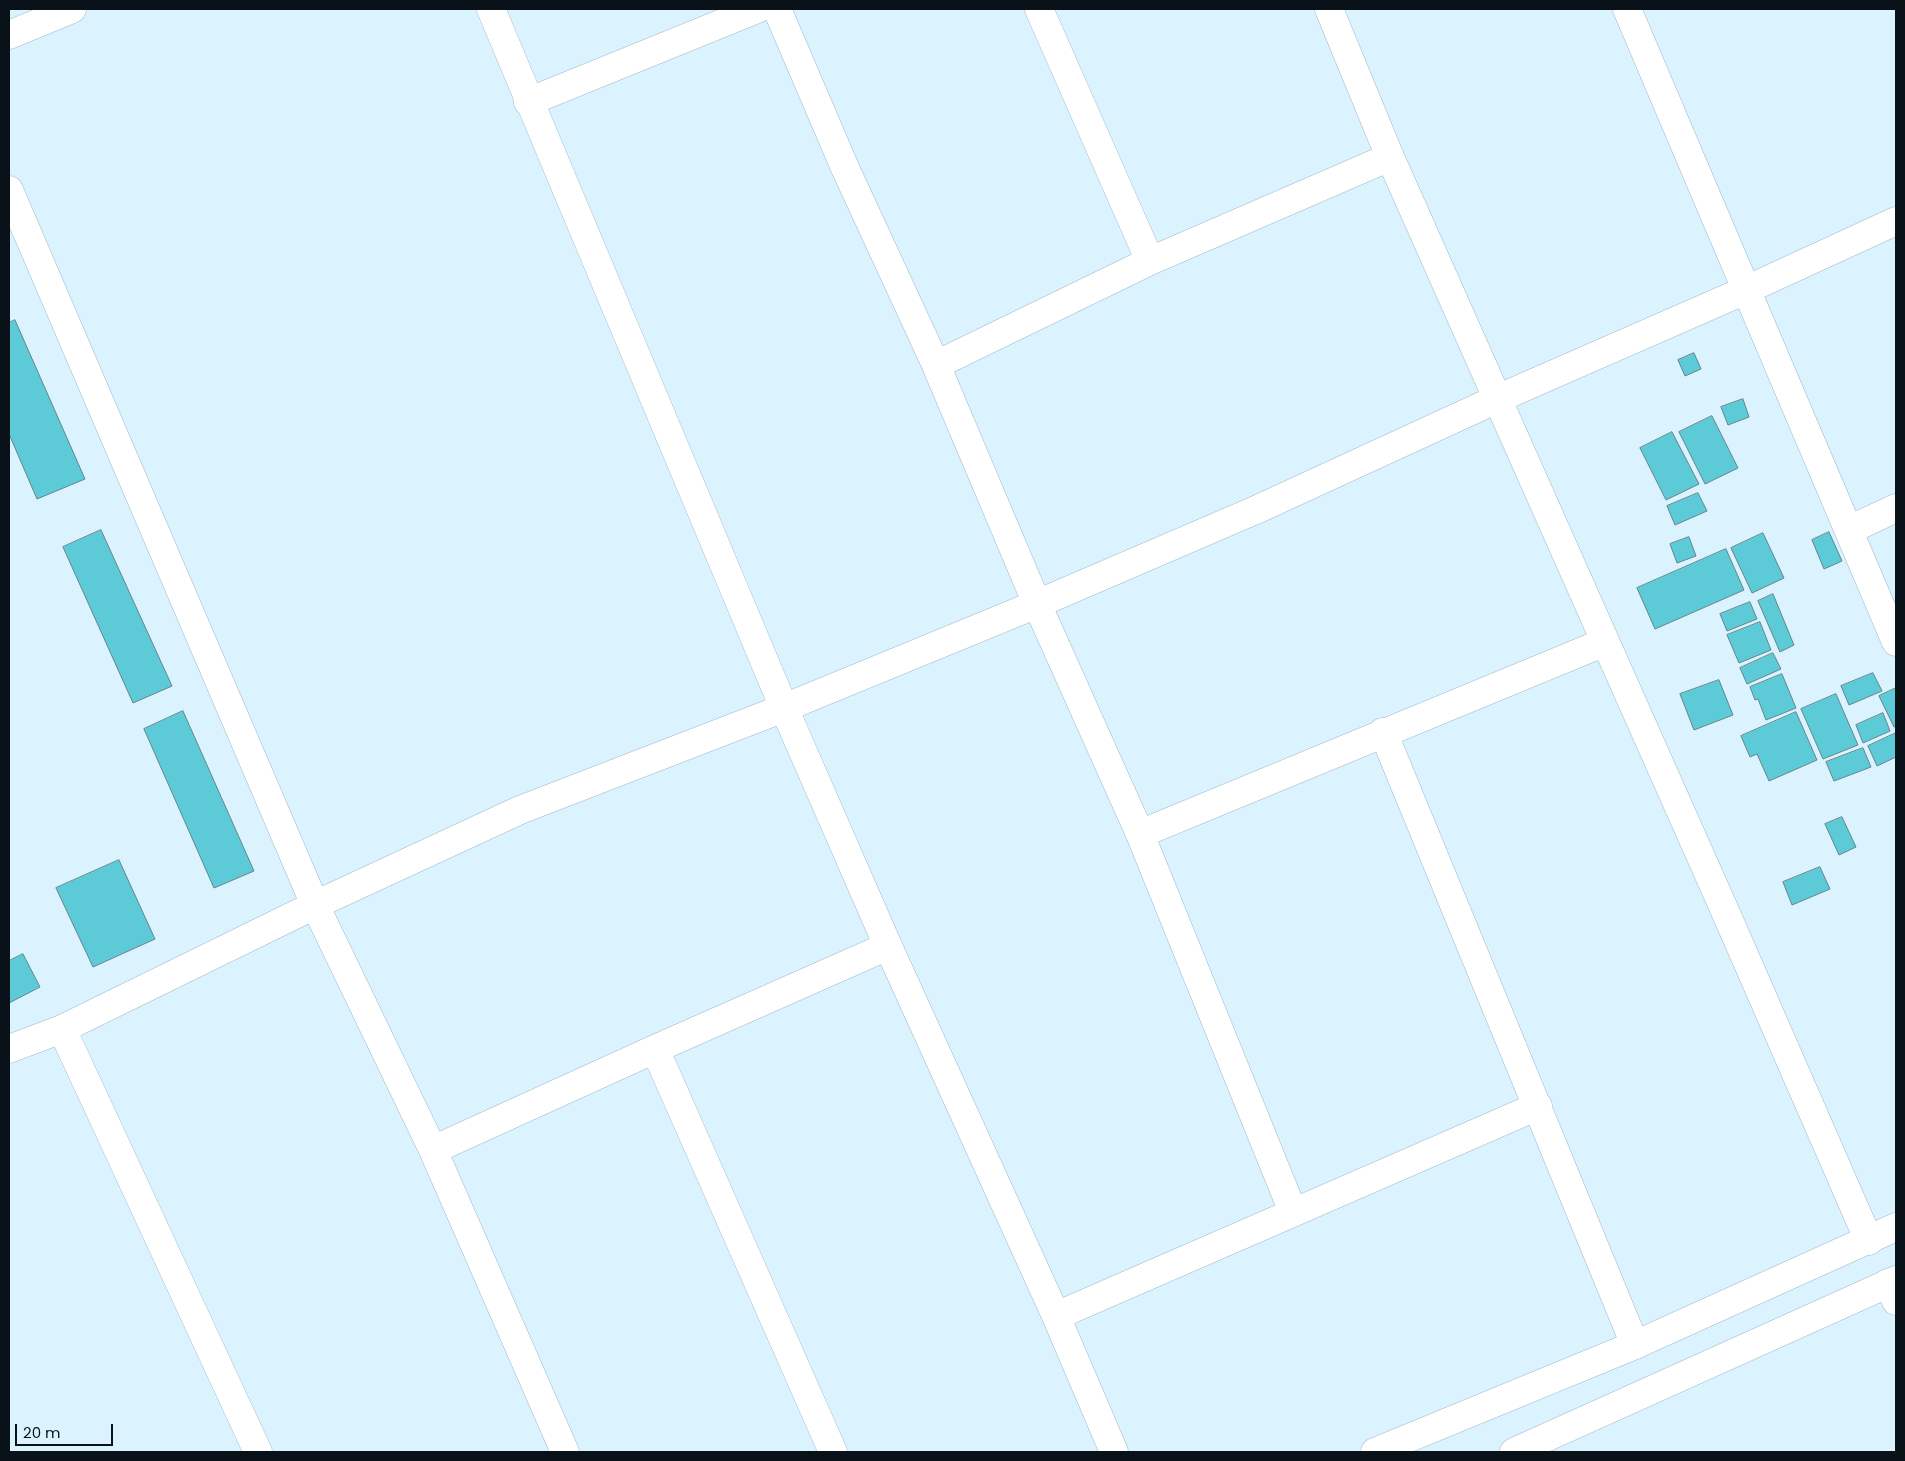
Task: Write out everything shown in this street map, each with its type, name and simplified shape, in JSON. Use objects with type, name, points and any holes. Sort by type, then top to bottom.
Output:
[{"type":"street","points":[[9,35],[72,9]]},
{"type":"street","points":[[491,9],[528,102],[784,708],[888,946],[1056,1316],[1114,1452]]},
{"type":"street","points":[[528,102],[757,9]]},
{"type":"street","points":[[776,9],[845,168],[936,365],[1037,604],[1140,834],[1293,1212]]},
{"type":"street","points":[[1039,9],[1150,261]]},
{"type":"street","points":[[1330,9],[1390,157],[1869,1241]]},
{"type":"street","points":[[1627,9],[1896,642]]},
{"type":"street","points":[[936,365],[1150,261],[1390,157]]},
{"type":"street","points":[[9,190],[30,235],[315,905],[433,1150],[565,1452]]},
{"type":"street","points":[[9,1049],[62,1029],[315,905],[520,810],[784,708],[1037,604],[1258,509],[1497,399],[1746,290],[1896,221]]},
{"type":"street","points":[[1849,530],[1896,508]]},
{"type":"street","points":[[1140,834],[1383,732],[1605,642]]},
{"type":"street","points":[[1383,732],[1635,1345]]},
{"type":"street","points":[[433,1150],[888,946]]},
{"type":"street","points":[[62,1029],[258,1452]]},
{"type":"street","points":[[655,1049],[833,1452]]},
{"type":"street","points":[[1056,1316],[1538,1106]]},
{"type":"street","points":[[1375,1452],[1635,1345],[1869,1241],[1896,1227]]},
{"type":"street","points":[[1514,1452],[1894,1288]]},
{"type":"building","points":[[15,320],[85,479],[37,499],[9,434],[9,323]]},
{"type":"building","points":[[1694,353],[1701,369],[1685,376],[1678,360]]},
{"type":"building","points":[[1743,399],[1749,417],[1728,425],[1721,407]]},
{"type":"building","points":[[1712,416],[1738,468],[1705,484],[1679,432]]},
{"type":"building","points":[[1672,432],[1699,484],[1666,500],[1640,448]]},
{"type":"building","points":[[1698,493],[1707,511],[1675,525],[1667,506]]},
{"type":"building","points":[[101,530],[172,686],[133,703],[63,547]]},
{"type":"building","points":[[1829,532],[1842,561],[1824,569],[1812,540]]},
{"type":"building","points":[[1763,533],[1784,578],[1752,593],[1731,548]]},
{"type":"building","points":[[1689,537],[1696,556],[1677,563],[1670,544]]},
{"type":"building","points":[[1726,549],[1744,590],[1655,629],[1637,588]]},
{"type":"building","points":[[1773,594],[1794,645],[1780,652],[1758,601]]},
{"type":"building","points":[[1750,602],[1757,619],[1727,631],[1720,614]]},
{"type":"building","points":[[1760,622],[1771,650],[1739,663],[1727,635]]},
{"type":"building","points":[[1773,653],[1781,669],[1747,684],[1740,668]]},
{"type":"building","points":[[1873,673],[1882,691],[1849,705],[1841,686]]},
{"type":"building","points":[[1782,674],[1796,708],[1766,720],[1758,699],[1755,700],[1750,687]]},
{"type":"building","points":[[1719,680],[1733,715],[1694,730],[1680,694]]},
{"type":"building","points":[[1896,688],[1896,726],[1894,727],[1879,696]]},
{"type":"building","points":[[1836,694],[1858,745],[1823,759],[1801,709]]},
{"type":"building","points":[[183,711],[254,871],[214,888],[144,729]]},
{"type":"building","points":[[1796,712],[1817,760],[1769,781],[1757,754],[1750,757],[1741,736]]},
{"type":"building","points":[[1883,713],[1890,731],[1863,743],[1856,725]]},
{"type":"building","points":[[1896,733],[1896,757],[1877,766],[1868,746]]},
{"type":"building","points":[[1863,748],[1871,767],[1834,781],[1826,762]]},
{"type":"building","points":[[1842,817],[1856,847],[1839,855],[1825,824]]},
{"type":"building","points":[[119,860],[155,939],[93,967],[56,888]]},
{"type":"building","points":[[1820,867],[1830,889],[1792,905],[1783,882]]},
{"type":"building","points":[[23,954],[40,987],[9,1003],[9,961]]}]
